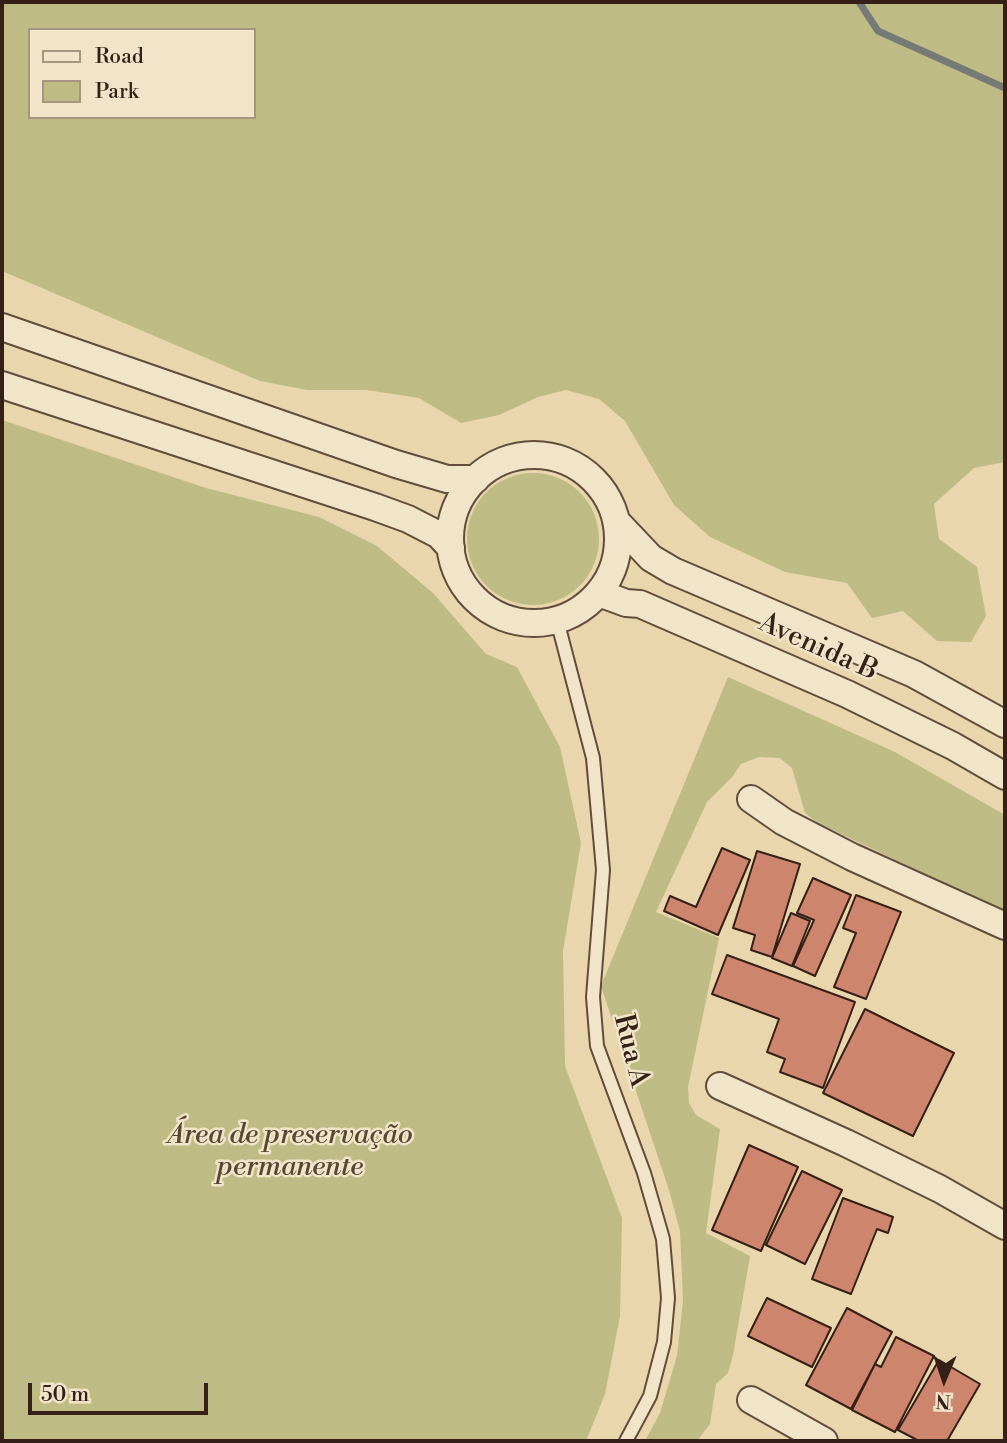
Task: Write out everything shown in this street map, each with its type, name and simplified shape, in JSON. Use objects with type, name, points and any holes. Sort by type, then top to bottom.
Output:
[{"type":"street","points":[[2,327],[396,464],[447,479],[476,479]]},
{"type":"street","points":[[2,385],[375,507],[408,519],[439,535],[451,548]]},
{"type":"street","name":"Avenida B","points":[[526,456],[553,458],[579,468],[600,486],[614,510],[616,521],[619,537],[615,565],[598,593],[583,608],[557,620],[530,623],[502,617],[479,603],[461,581],[452,555],[450,527],[459,501],[476,479],[499,463],[526,456]]},
{"type":"street","name":"Avenida B","points":[[616,521],[651,558],[673,571],[914,674],[1005,724]]},
{"type":"street","name":"Avenida B","points":[[598,593],[626,603],[640,604],[847,694],[953,746],[1005,776]]},
{"type":"street","points":[[751,799],[784,822],[852,857],[1005,926]]},
{"type":"street","points":[[720,1086],[940,1189],[1005,1226]]},
{"type":"street","points":[[751,1400],[824,1441]]},
{"type":"lane","name":"Rua A","points":[[557,620],[593,758],[603,870],[593,997],[597,1046],[644,1173],[663,1239],[668,1298],[664,1342],[650,1396],[626,1441]]},
{"type":"green space","points":[[2,2],[1005,2],[1005,462],[974,468],[934,504],[939,539],[977,567],[986,616],[971,642],[937,641],[903,611],[872,618],[847,583],[785,572],[710,537],[674,505],[625,421],[599,399],[566,390],[538,397],[499,415],[461,423],[419,398],[366,390],[307,390],[260,381],[2,271]]},
{"type":"green space","name":"Área de preservação permanente","points":[[2,420],[206,488],[319,517],[377,546],[433,593],[486,654],[517,667],[560,747],[581,843],[563,951],[565,1066],[622,1218],[620,1316],[605,1394],[586,1441],[2,1441]]},
{"type":"green space","points":[[533,473],[558,478],[580,492],[594,514],[599,539],[594,564],[580,586],[558,600],[533,605],[508,600],[486,586],[472,564],[467,539],[472,514],[486,492],[508,478]]},
{"type":"green space","points":[[728,677],[895,752],[1005,815],[1005,912],[818,823],[805,813],[792,768],[780,758],[759,757],[741,764],[707,802],[656,912],[719,938],[688,1087],[689,1103],[696,1115],[720,1129],[706,1233],[750,1256],[733,1355],[728,1373],[716,1384],[710,1424],[697,1441],[645,1441],[660,1413],[677,1356],[683,1301],[680,1231],[669,1190],[601,986]]},
{"type":"building","points":[[722,848],[750,860],[718,935],[664,911],[670,896],[696,907]]},
{"type":"building","points":[[757,851],[800,864],[772,957],[751,950],[755,935],[733,928]]},
{"type":"building","points":[[813,878],[851,895],[815,976],[793,966],[814,920],[797,913]]},
{"type":"building","points":[[856,895],[901,912],[866,999],[834,987],[856,933],[843,928]]},
{"type":"building","points":[[791,913],[810,921],[792,966],[772,958]]},
{"type":"building","points":[[727,955],[855,1002],[823,1088],[780,1072],[785,1059],[767,1052],[779,1019],[712,994]]},
{"type":"building","points":[[865,1009],[954,1053],[913,1136],[823,1093]]},
{"type":"building","points":[[749,1145],[798,1167],[761,1251],[712,1230]]},
{"type":"building","points":[[802,1171],[842,1190],[805,1264],[766,1245]]},
{"type":"building","points":[[843,1198],[893,1217],[888,1233],[877,1229],[851,1294],[812,1279]]},
{"type":"building","points":[[767,1298],[831,1328],[812,1367],[748,1336]]},
{"type":"building","points":[[847,1308],[892,1332],[851,1409],[806,1385]]},
{"type":"building","points":[[896,1337],[934,1356],[895,1432],[852,1410],[875,1364],[881,1367]]},
{"type":"building","points":[[939,1360],[980,1384],[947,1441],[919,1441],[898,1430]]},
{"type":"waterway","points":[[859,2],[878,31],[1005,88]]}]
